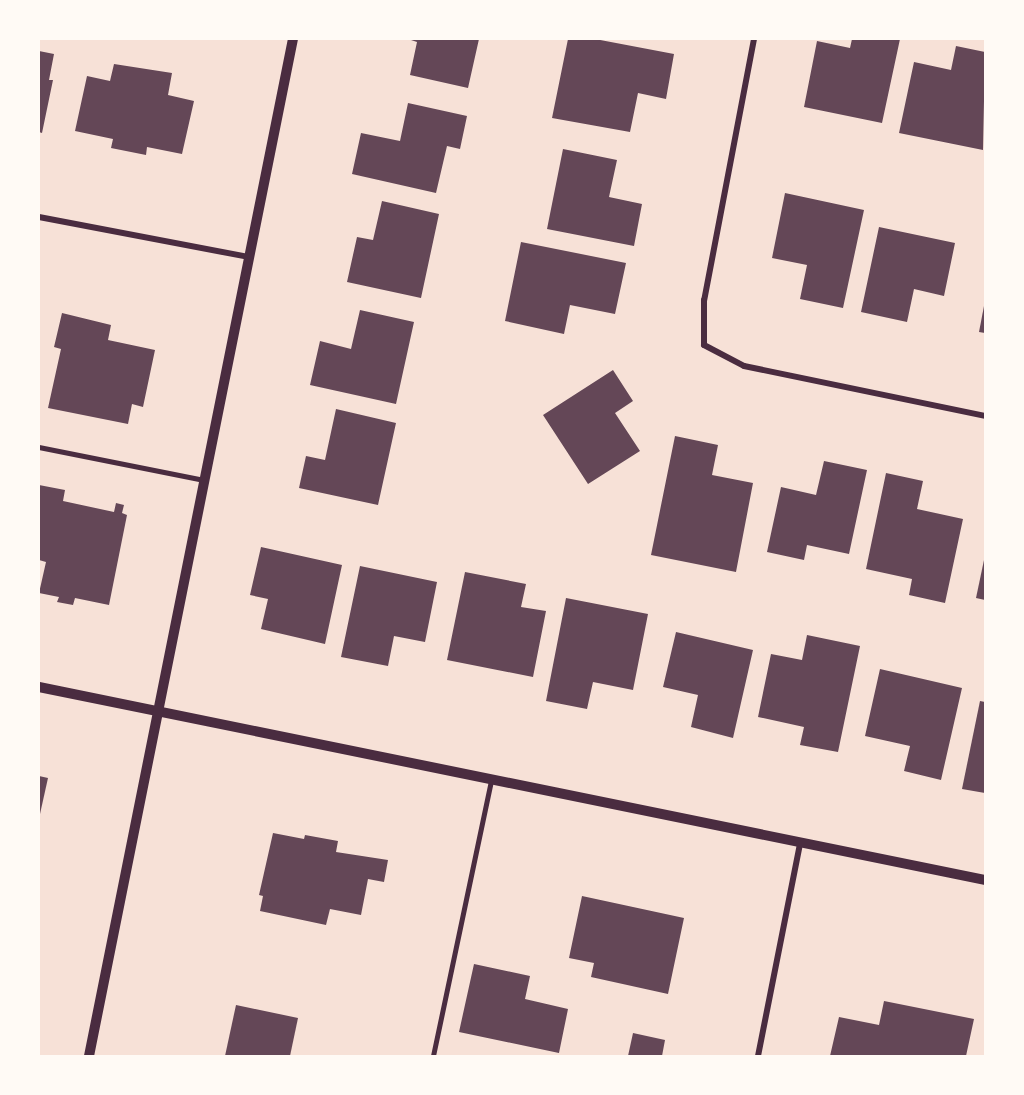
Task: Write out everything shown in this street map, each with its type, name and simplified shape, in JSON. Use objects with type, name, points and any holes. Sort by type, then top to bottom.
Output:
[{"type":"street","points":[[88,1056],[291,39]]},
{"type":"street","points":[[754,39],[704,300],[704,345],[744,366],[985,416]]},
{"type":"street","points":[[39,217],[248,257]]},
{"type":"street","points":[[39,687],[985,880]]},
{"type":"street","points":[[758,1056],[800,843]]},
{"type":"lane","points":[[39,447],[204,480]]},
{"type":"lane","points":[[433,1056],[491,780]]},
{"type":"building","points":[[408,39],[479,39],[468,88],[410,75],[417,42]]},
{"type":"building","points":[[568,39],[595,39],[674,54],[666,99],[638,93],[630,132],[552,118]]},
{"type":"building","points":[[852,39],[900,39],[882,123],[804,107],[817,41],[850,48]]},
{"type":"building","points":[[956,46],[985,52],[983,150],[899,133],[914,62],[951,70]]},
{"type":"building","points":[[39,51],[54,54],[49,80],[53,80],[42,133],[39,132]]},
{"type":"building","points":[[114,64],[172,73],[168,95],[194,101],[182,154],[147,147],[146,155],[111,148],[113,139],[75,131],[87,76],[110,81]]},
{"type":"building","points":[[408,103],[467,116],[460,149],[447,146],[436,193],[352,174],[361,133],[400,141]]},
{"type":"building","points":[[563,149],[617,160],[609,197],[642,204],[634,246],[547,229]]},
{"type":"building","points":[[785,193],[864,210],[843,308],[800,299],[807,265],[772,258]]},
{"type":"building","points":[[382,201],[439,214],[421,298],[347,282],[357,237],[373,240]]},
{"type":"building","points":[[879,227],[955,243],[944,296],[914,289],[907,322],[861,312]]},
{"type":"building","points":[[521,242],[626,263],[615,314],[570,305],[564,334],[505,321]]},
{"type":"building","points":[[985,307],[985,333],[979,332]]},
{"type":"building","points":[[360,310],[414,322],[396,404],[310,385],[320,341],[351,349]]},
{"type":"building","points":[[62,313],[111,325],[108,340],[155,350],[143,407],[132,404],[128,424],[48,408],[61,349],[54,347]]},
{"type":"building","points":[[613,370],[633,401],[615,413],[640,451],[588,484],[543,415]]},
{"type":"building","points":[[336,409],[396,423],[378,505],[299,488],[306,456],[325,460]]},
{"type":"building","points":[[675,436],[718,445],[712,475],[753,483],[736,572],[651,555]]},
{"type":"building","points":[[824,461],[867,470],[849,554],[807,545],[804,560],[767,552],[781,487],[816,495]]},
{"type":"building","points":[[886,473],[923,481],[917,509],[963,519],[945,603],[909,595],[912,579],[866,569]]},
{"type":"building","points":[[39,485],[65,490],[63,501],[114,512],[116,503],[124,505],[122,513],[127,515],[109,605],[75,598],[73,605],[57,602],[59,597],[39,593],[46,562],[39,560]]},
{"type":"building","points":[[261,547],[342,565],[325,644],[261,629],[268,599],[250,595]]},
{"type":"building","points":[[985,560],[985,600],[976,598]]},
{"type":"building","points":[[360,566],[437,582],[425,642],[394,636],[388,666],[341,657]]},
{"type":"building","points":[[465,572],[526,584],[521,607],[546,611],[533,677],[447,660]]},
{"type":"building","points":[[566,598],[648,614],[633,690],[593,682],[587,709],[546,701]]},
{"type":"building","points":[[676,632],[753,650],[733,738],[691,727],[698,695],[663,687]]},
{"type":"building","points":[[807,635],[860,646],[838,752],[800,745],[804,727],[758,717],[771,654],[802,660]]},
{"type":"building","points":[[880,669],[962,688],[941,780],[904,771],[910,746],[865,736]]},
{"type":"building","points":[[980,701],[985,702],[985,793],[962,789]]},
{"type":"building","points":[[39,776],[48,778],[40,814],[39,814]]},
{"type":"building","points":[[273,833],[304,839],[305,835],[338,841],[336,852],[388,860],[384,882],[368,879],[361,915],[330,909],[326,925],[260,911],[263,896],[259,895]]},
{"type":"building","points":[[582,896],[684,918],[668,994],[591,977],[594,963],[569,958]]},
{"type":"building","points":[[474,964],[530,976],[525,999],[568,1009],[559,1053],[459,1032]]},
{"type":"building","points":[[884,1001],[974,1019],[966,1056],[830,1056],[839,1017],[879,1025]]},
{"type":"building","points":[[236,1005],[298,1018],[290,1056],[225,1056]]},
{"type":"building","points":[[633,1033],[665,1040],[662,1056],[628,1056]]}]
